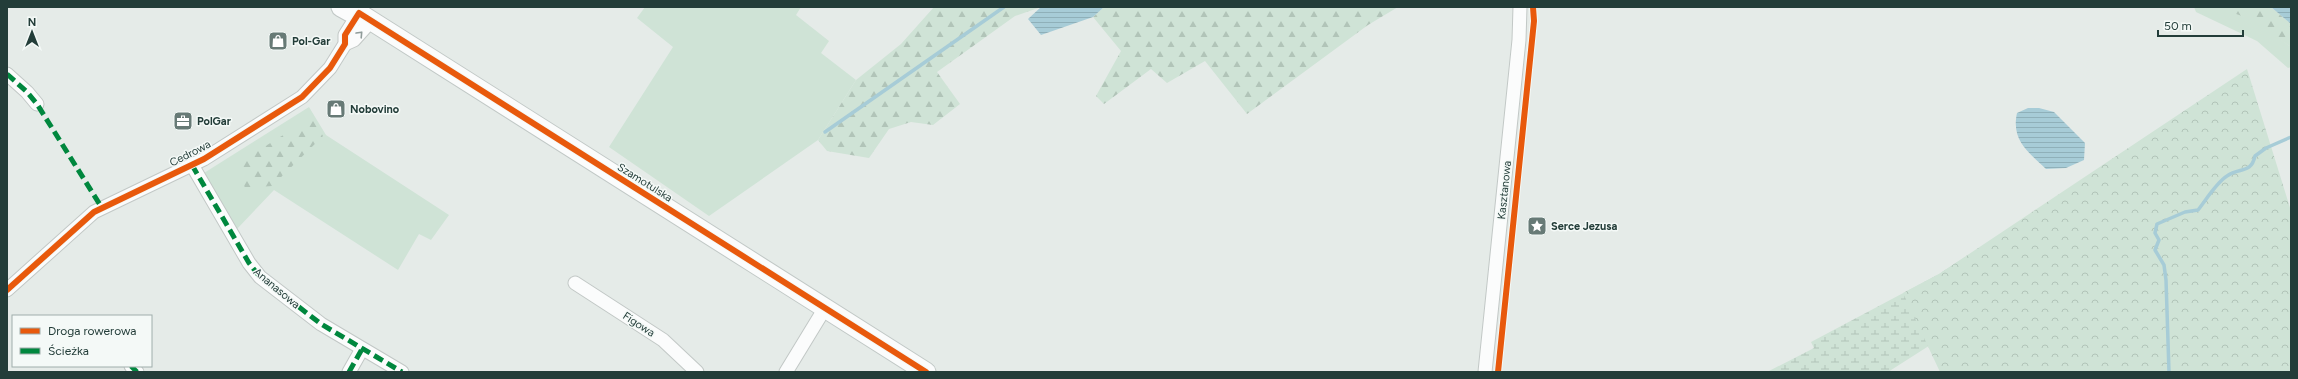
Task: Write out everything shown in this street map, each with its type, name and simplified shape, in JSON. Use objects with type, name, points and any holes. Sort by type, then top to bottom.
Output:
[{"type":"street","name":"Kasztanowa","points":[[1485,372],[1519,40],[1520,7]]},
{"type":"street","name":"Cedrowa","points":[[7,290],[94,212],[144,186],[192,165],[302,97],[327,72],[345,44],[345,35],[357,12]]},
{"type":"street","name":"Szamotulska","points":[[357,12],[926,372]]},
{"type":"street","points":[[7,74],[28,92],[37,104]]},
{"type":"street","name":"Ananasowa","points":[[192,165],[254,271],[321,324],[402,372]]},
{"type":"street","name":"Figowa","points":[[575,283],[663,340],[697,372]]},
{"type":"street","points":[[786,372],[825,308]]},
{"type":"street","points":[[349,372],[362,348]]},
{"type":"green space","points":[[645,7],[801,7],[796,15],[829,41],[821,53],[856,80],[818,140],[709,216],[609,147],[673,47],[637,18]]},
{"type":"green space","points":[[934,7],[1041,7],[1015,16],[937,72],[960,104],[933,125],[911,122],[889,129],[869,158],[827,151],[818,140],[856,80],[901,44]]},
{"type":"green space","points":[[1104,7],[1398,7],[1368,25],[1247,114],[1205,61],[1167,83],[1151,69],[1104,104],[1096,96],[1121,51],[1093,17]]},
{"type":"green space","points":[[2194,7],[2226,9],[2246,17],[2291,47],[2291,67],[2288,68],[2257,41],[2196,12]]},
{"type":"green space","points":[[2216,7],[2271,7],[2291,24],[2291,47],[2242,16]]},
{"type":"green space","points":[[2247,69],[2291,211],[2291,372],[1940,372],[1903,293],[1939,274]]},
{"type":"green space","points":[[309,107],[326,135],[449,215],[431,240],[419,234],[398,270],[274,190],[236,230],[204,173]]},
{"type":"green space","points":[[312,117],[323,136],[272,186],[245,188],[237,164]]},
{"type":"green space","points":[[1965,257],[1971,319],[1888,372],[1767,372],[1814,348],[1811,342],[1939,274]]},
{"type":"water","points":[[1041,7],[1104,7],[1093,17],[1041,35],[1028,19]]},
{"type":"water","points":[[2271,7],[2291,7],[2291,24]]},
{"type":"water","points":[[2028,108],[2039,108],[2054,112],[2085,143],[2084,160],[2066,168],[2046,169],[2039,163],[2022,145],[2016,131],[2017,113]]},
{"type":"waterway","points":[[825,132],[1004,7]]},
{"type":"waterway","points":[[2169,372],[2166,280],[2164,265],[2155,250],[2159,240],[2155,233],[2157,224],[2185,212],[2198,210],[2215,187],[2223,179],[2232,173],[2248,168],[2253,162],[2255,156],[2266,148],[2291,137]]},
{"type":"marked path","points":[[7,74],[27,92],[37,104],[102,208]]},
{"type":"marked path","points":[[192,165],[249,263],[260,277],[321,324],[402,372]]},
{"type":"marked path","points":[[349,372],[362,349]]},
{"type":"marked path","points":[[132,367],[137,372]]},
{"type":"cycle path","points":[[1498,372],[1534,21],[1533,7]]},
{"type":"cycle path","points":[[7,290],[94,212],[204,159],[302,97],[330,68],[345,44],[345,35],[359,13],[926,372]]},
{"type":"place","name":"Pol-Gar","points":[[278,41]]},
{"type":"place","name":"Nobovino","points":[[336,109]]},
{"type":"place","name":"PolGar","points":[[183,121]]},
{"type":"place","name":"Serce Jezusa","points":[[1537,226]]}]
